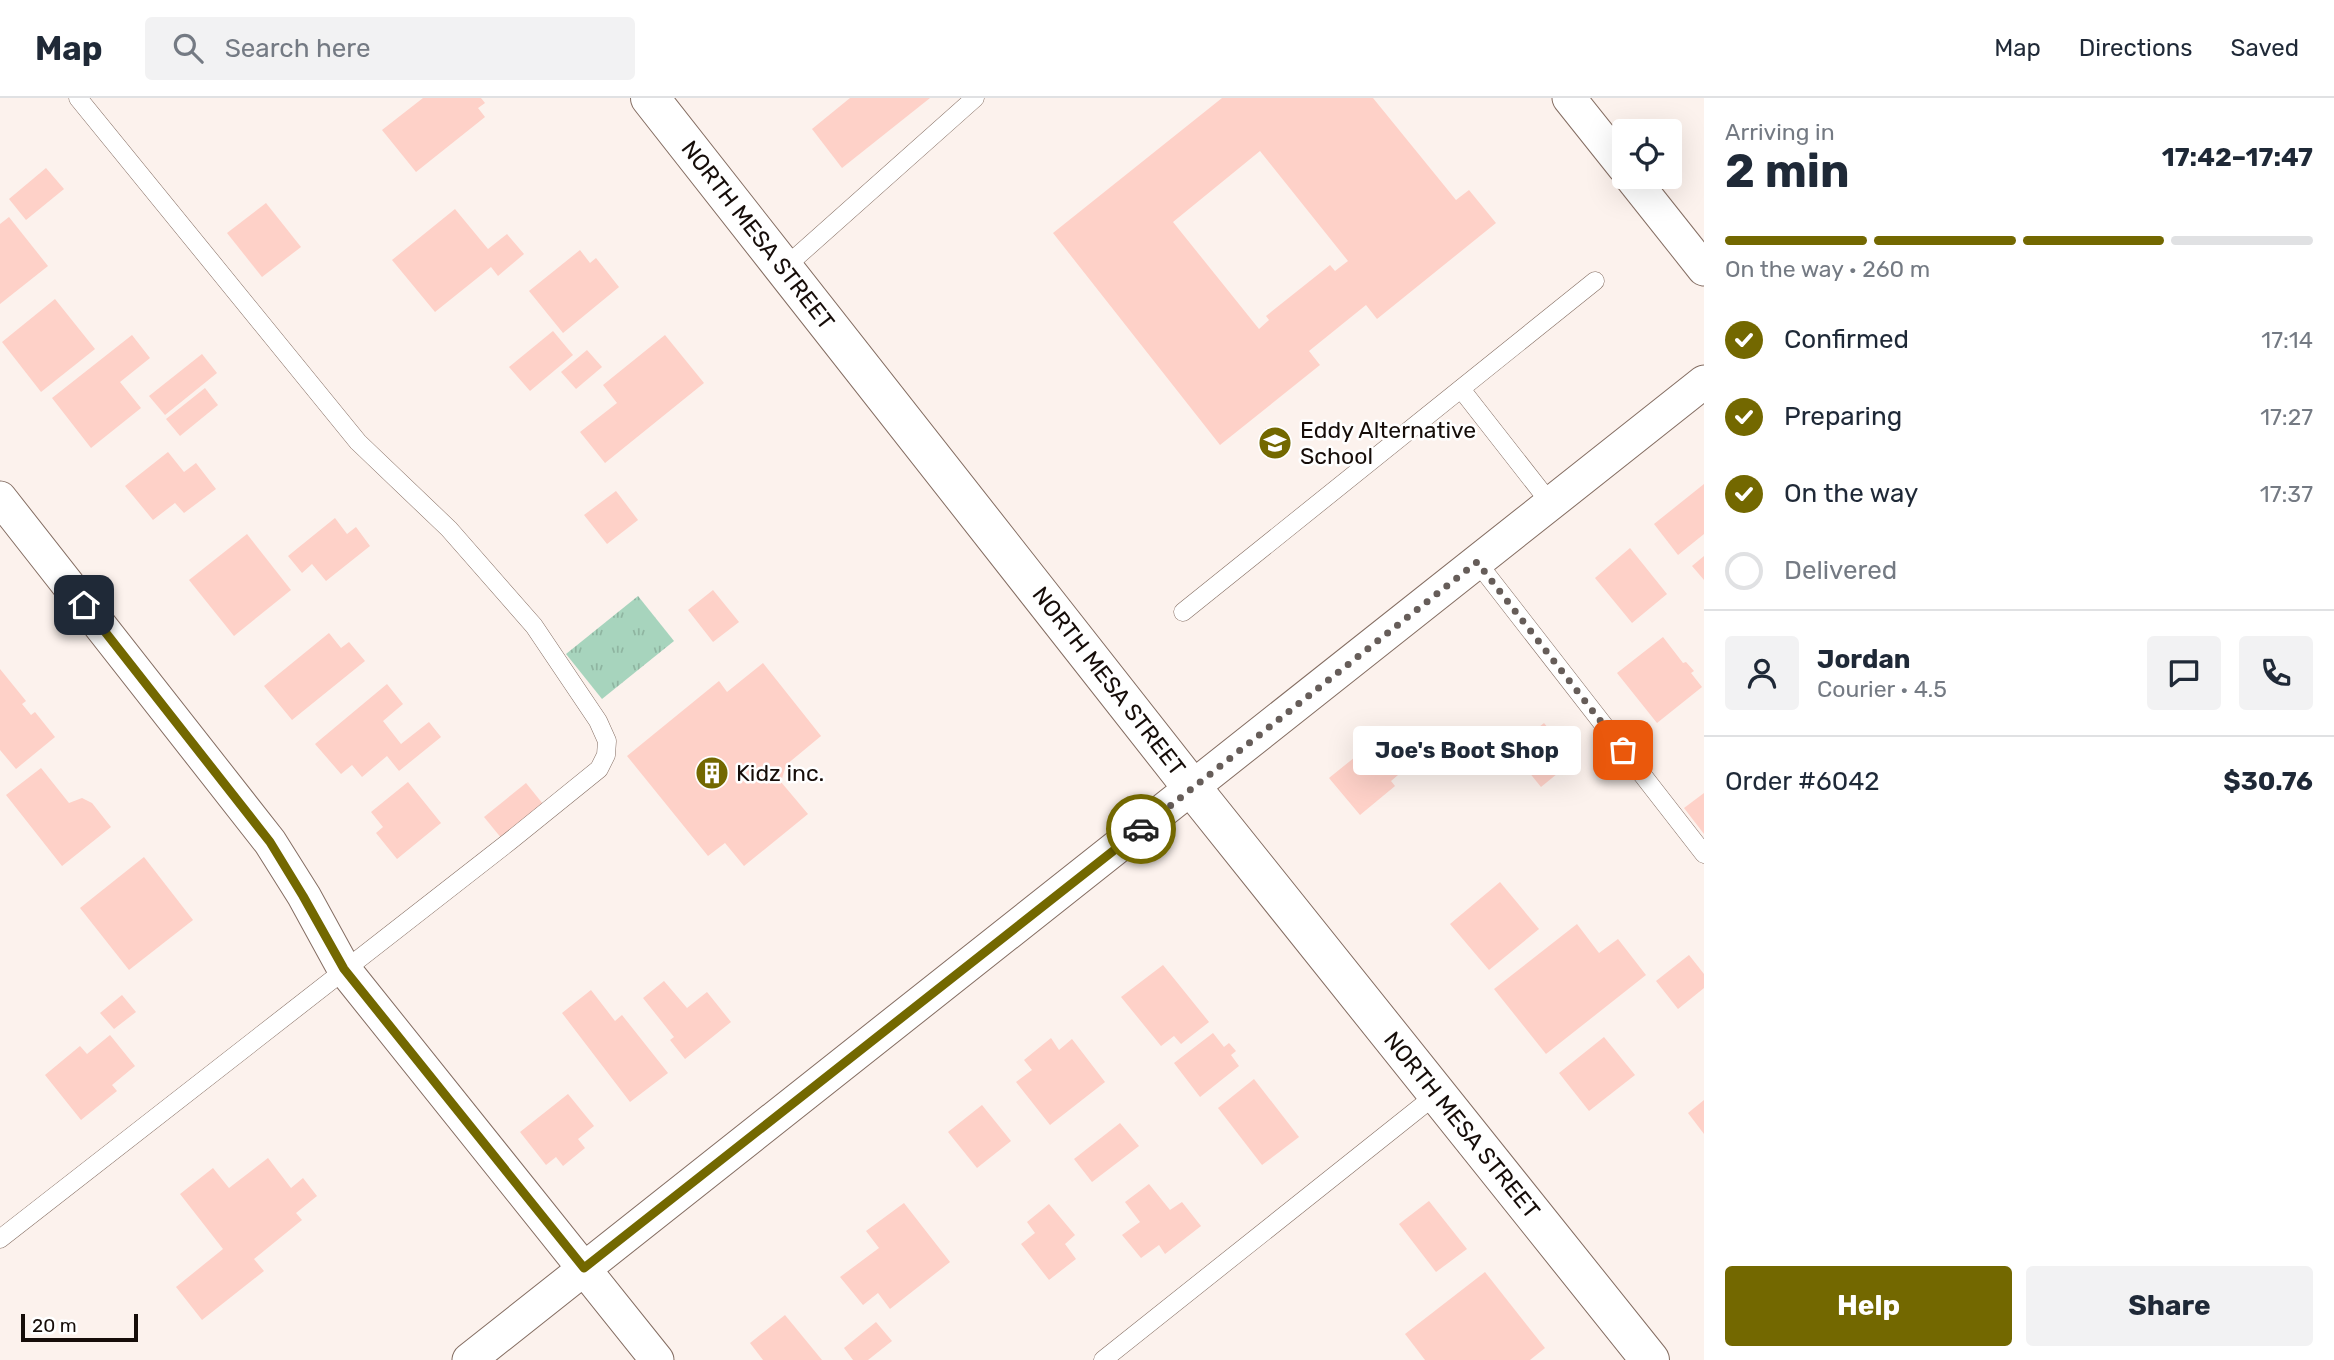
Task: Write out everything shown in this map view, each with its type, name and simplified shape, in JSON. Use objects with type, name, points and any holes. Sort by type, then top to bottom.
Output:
[{"type":"street","name":"NORTH MESA STREET","points":[[650,98],[1193,789],[1650,1360]]},
{"type":"street","points":[[1569,98],[1612,152]]},
{"type":"street","points":[[1641,189],[1704,269]]},
{"type":"street","points":[[469,1360],[1704,382]]},
{"type":"street","points":[[0,498],[270,842],[344,969],[657,1360]]},
{"type":"lane","points":[[0,1239],[510,841],[599,768],[606,755],[607,741],[598,720],[534,626],[449,529],[358,442],[78,98]]},
{"type":"lane","points":[[784,268],[975,98]]},
{"type":"lane","points":[[1183,612],[1595,281]]},
{"type":"lane","points":[[1461,389],[1551,504]]},
{"type":"lane","points":[[1477,562],[1704,854]]},
{"type":"lane","points":[[1103,1360],[1437,1094]]},
{"type":"green space","points":[[638,596],[674,641],[602,699],[566,654]]},
{"type":"building","points":[[423,98],[481,98],[485,103],[478,108],[485,117],[416,172],[382,130]]},
{"type":"building","points":[[850,98],[930,98],[842,168],[812,129]]},
{"type":"building","points":[[1222,98],[1373,98],[1456,200],[1469,190],[1496,223],[1377,319],[1366,305],[1309,351],[1320,365],[1220,445],[1053,233]],"holes":[[[1260,151],[1348,261],[1335,271],[1330,265],[1266,316],[1269,320],[1259,329],[1173,222]]]},
{"type":"building","points":[[46,168],[64,189],[26,220],[9,199]]},
{"type":"building","points":[[266,203],[301,247],[262,277],[227,233]]},
{"type":"building","points":[[455,209],[488,249],[507,234],[524,254],[498,276],[491,267],[435,312],[392,260]]},
{"type":"building","points":[[9,217],[48,266],[0,304],[0,224]]},
{"type":"building","points":[[580,250],[590,263],[596,258],[619,287],[563,333],[529,291]]},
{"type":"building","points":[[55,299],[95,349],[41,392],[2,342]]},
{"type":"building","points":[[553,331],[573,355],[530,391],[509,367]]},
{"type":"building","points":[[132,335],[150,358],[120,382],[141,408],[91,448],[52,398]]},
{"type":"building","points":[[665,335],[704,383],[605,463],[580,432],[617,403],[603,385]]},
{"type":"building","points":[[587,350],[602,367],[576,389],[561,372]]},
{"type":"building","points":[[202,354],[217,373],[165,415],[149,396]]},
{"type":"building","points":[[205,388],[218,405],[180,436],[166,419]]},
{"type":"building","points":[[168,452],[184,472],[196,463],[216,489],[184,513],[175,503],[153,520],[125,486]]},
{"type":"building","points":[[1704,484],[1704,534],[1678,555],[1654,524]]},
{"type":"building","points":[[616,491],[638,520],[607,544],[584,515]]},
{"type":"building","points":[[335,518],[347,534],[356,527],[370,546],[326,581],[312,564],[302,573],[288,556]]},
{"type":"building","points":[[247,534],[291,590],[234,636],[189,580]]},
{"type":"building","points":[[1630,548],[1667,594],[1632,623],[1595,578]]},
{"type":"building","points":[[1704,556],[1704,580],[1692,566]]},
{"type":"building","points":[[713,590],[739,622],[713,642],[688,610]]},
{"type":"building","points":[[329,633],[341,648],[349,642],[365,661],[292,720],[264,686]]},
{"type":"building","points":[[1663,637],[1683,663],[1686,662],[1694,671],[1691,673],[1702,687],[1657,723],[1617,673]]},
{"type":"building","name":"Kidz inc.","points":[[763,663],[821,736],[786,765],[781,782],[808,814],[744,866],[725,843],[708,856],[627,756],[719,681],[727,692]]},
{"type":"building","points":[[0,669],[26,701],[22,704],[31,715],[35,712],[55,737],[16,769],[0,750]]},
{"type":"building","points":[[387,684],[403,704],[383,721],[401,744],[429,722],[441,737],[399,771],[387,756],[362,777],[352,765],[341,774],[315,744]]},
{"type":"building","points":[[1544,723],[1574,760],[1541,787],[1511,750]]},
{"type":"building","points":[[1383,743],[1405,769],[1391,781],[1395,786],[1360,815],[1329,778],[1365,749],[1369,755]]},
{"type":"building","points":[[41,768],[69,803],[82,798],[92,803],[111,827],[62,866],[6,795]]},
{"type":"building","points":[[408,782],[441,823],[397,859],[376,833],[383,827],[371,812]]},
{"type":"building","points":[[526,783],[543,804],[502,839],[484,817]]},
{"type":"building","points":[[1704,793],[1704,834],[1684,808]]},
{"type":"building","points":[[144,857],[193,920],[129,970],[80,908]]},
{"type":"building","points":[[1500,882],[1539,929],[1489,970],[1450,924]]},
{"type":"building","points":[[1577,924],[1599,953],[1618,939],[1646,975],[1546,1054],[1494,989]]},
{"type":"building","points":[[1689,955],[1704,974],[1704,988],[1678,1009],[1656,981]]},
{"type":"building","points":[[1163,965],[1209,1022],[1181,1044],[1174,1036],[1161,1046],[1121,997]]},
{"type":"building","points":[[664,981],[687,1008],[707,992],[731,1022],[685,1059],[670,1040],[674,1037],[643,998]]},
{"type":"building","points":[[591,990],[615,1021],[622,1015],[668,1073],[630,1102],[562,1013]]},
{"type":"building","points":[[122,995],[136,1012],[114,1029],[100,1013]]},
{"type":"building","points":[[1213,1033],[1224,1047],[1229,1043],[1236,1051],[1231,1055],[1239,1066],[1200,1097],[1174,1063]]},
{"type":"building","points":[[110,1035],[135,1066],[112,1085],[117,1091],[81,1120],[45,1075],[80,1046],[87,1054]]},
{"type":"building","points":[[1604,1037],[1635,1075],[1589,1111],[1559,1073]]},
{"type":"building","points":[[1051,1038],[1059,1050],[1072,1039],[1105,1082],[1050,1125],[1016,1082],[1032,1070],[1024,1060]]},
{"type":"building","points":[[1254,1079],[1299,1137],[1262,1165],[1218,1108]]},
{"type":"building","points":[[568,1094],[594,1126],[578,1139],[585,1148],[563,1166],[556,1157],[546,1165],[520,1132]]},
{"type":"building","points":[[1704,1100],[1704,1134],[1688,1113]]},
{"type":"building","points":[[982,1105],[1011,1141],[977,1168],[948,1132]]},
{"type":"building","points":[[1120,1123],[1139,1146],[1092,1182],[1074,1159]]},
{"type":"building","points":[[268,1158],[291,1188],[303,1178],[317,1196],[296,1213],[302,1220],[254,1259],[264,1271],[202,1320],[176,1287],[223,1249],[180,1194],[213,1168],[229,1188]]},
{"type":"building","points":[[1149,1184],[1170,1210],[1182,1202],[1201,1226],[1165,1254],[1159,1245],[1141,1258],[1122,1235],[1140,1222],[1125,1202]]},
{"type":"building","points":[[1429,1201],[1467,1249],[1436,1272],[1399,1224]]},
{"type":"building","points":[[904,1203],[950,1262],[890,1309],[878,1293],[863,1305],[840,1277],[879,1248],[866,1231]]},
{"type":"building","points":[[1049,1204],[1075,1235],[1065,1244],[1076,1259],[1049,1280],[1021,1244],[1035,1233],[1027,1222]]},
{"type":"building","points":[[1485,1272],[1545,1348],[1530,1360],[1425,1360],[1405,1334]]},
{"type":"building","points":[[785,1315],[822,1360],[763,1360],[750,1343]]},
{"type":"building","points":[[876,1322],[892,1341],[868,1360],[853,1360],[844,1348]]},
{"type":"way so far","points":[[1141,829],[1477,562],[1623,750]]},
{"type":"place","name":"Eddy Alternative School","points":[[1275,443]]},
{"type":"place","name":"Joe's Boot Shop","points":[[1623,750]]},
{"type":"place","name":"Kidz inc.","points":[[712,773]]},
{"type":"route","points":[[84,605],[270,842],[344,969],[584,1268],[1141,829]]}]
